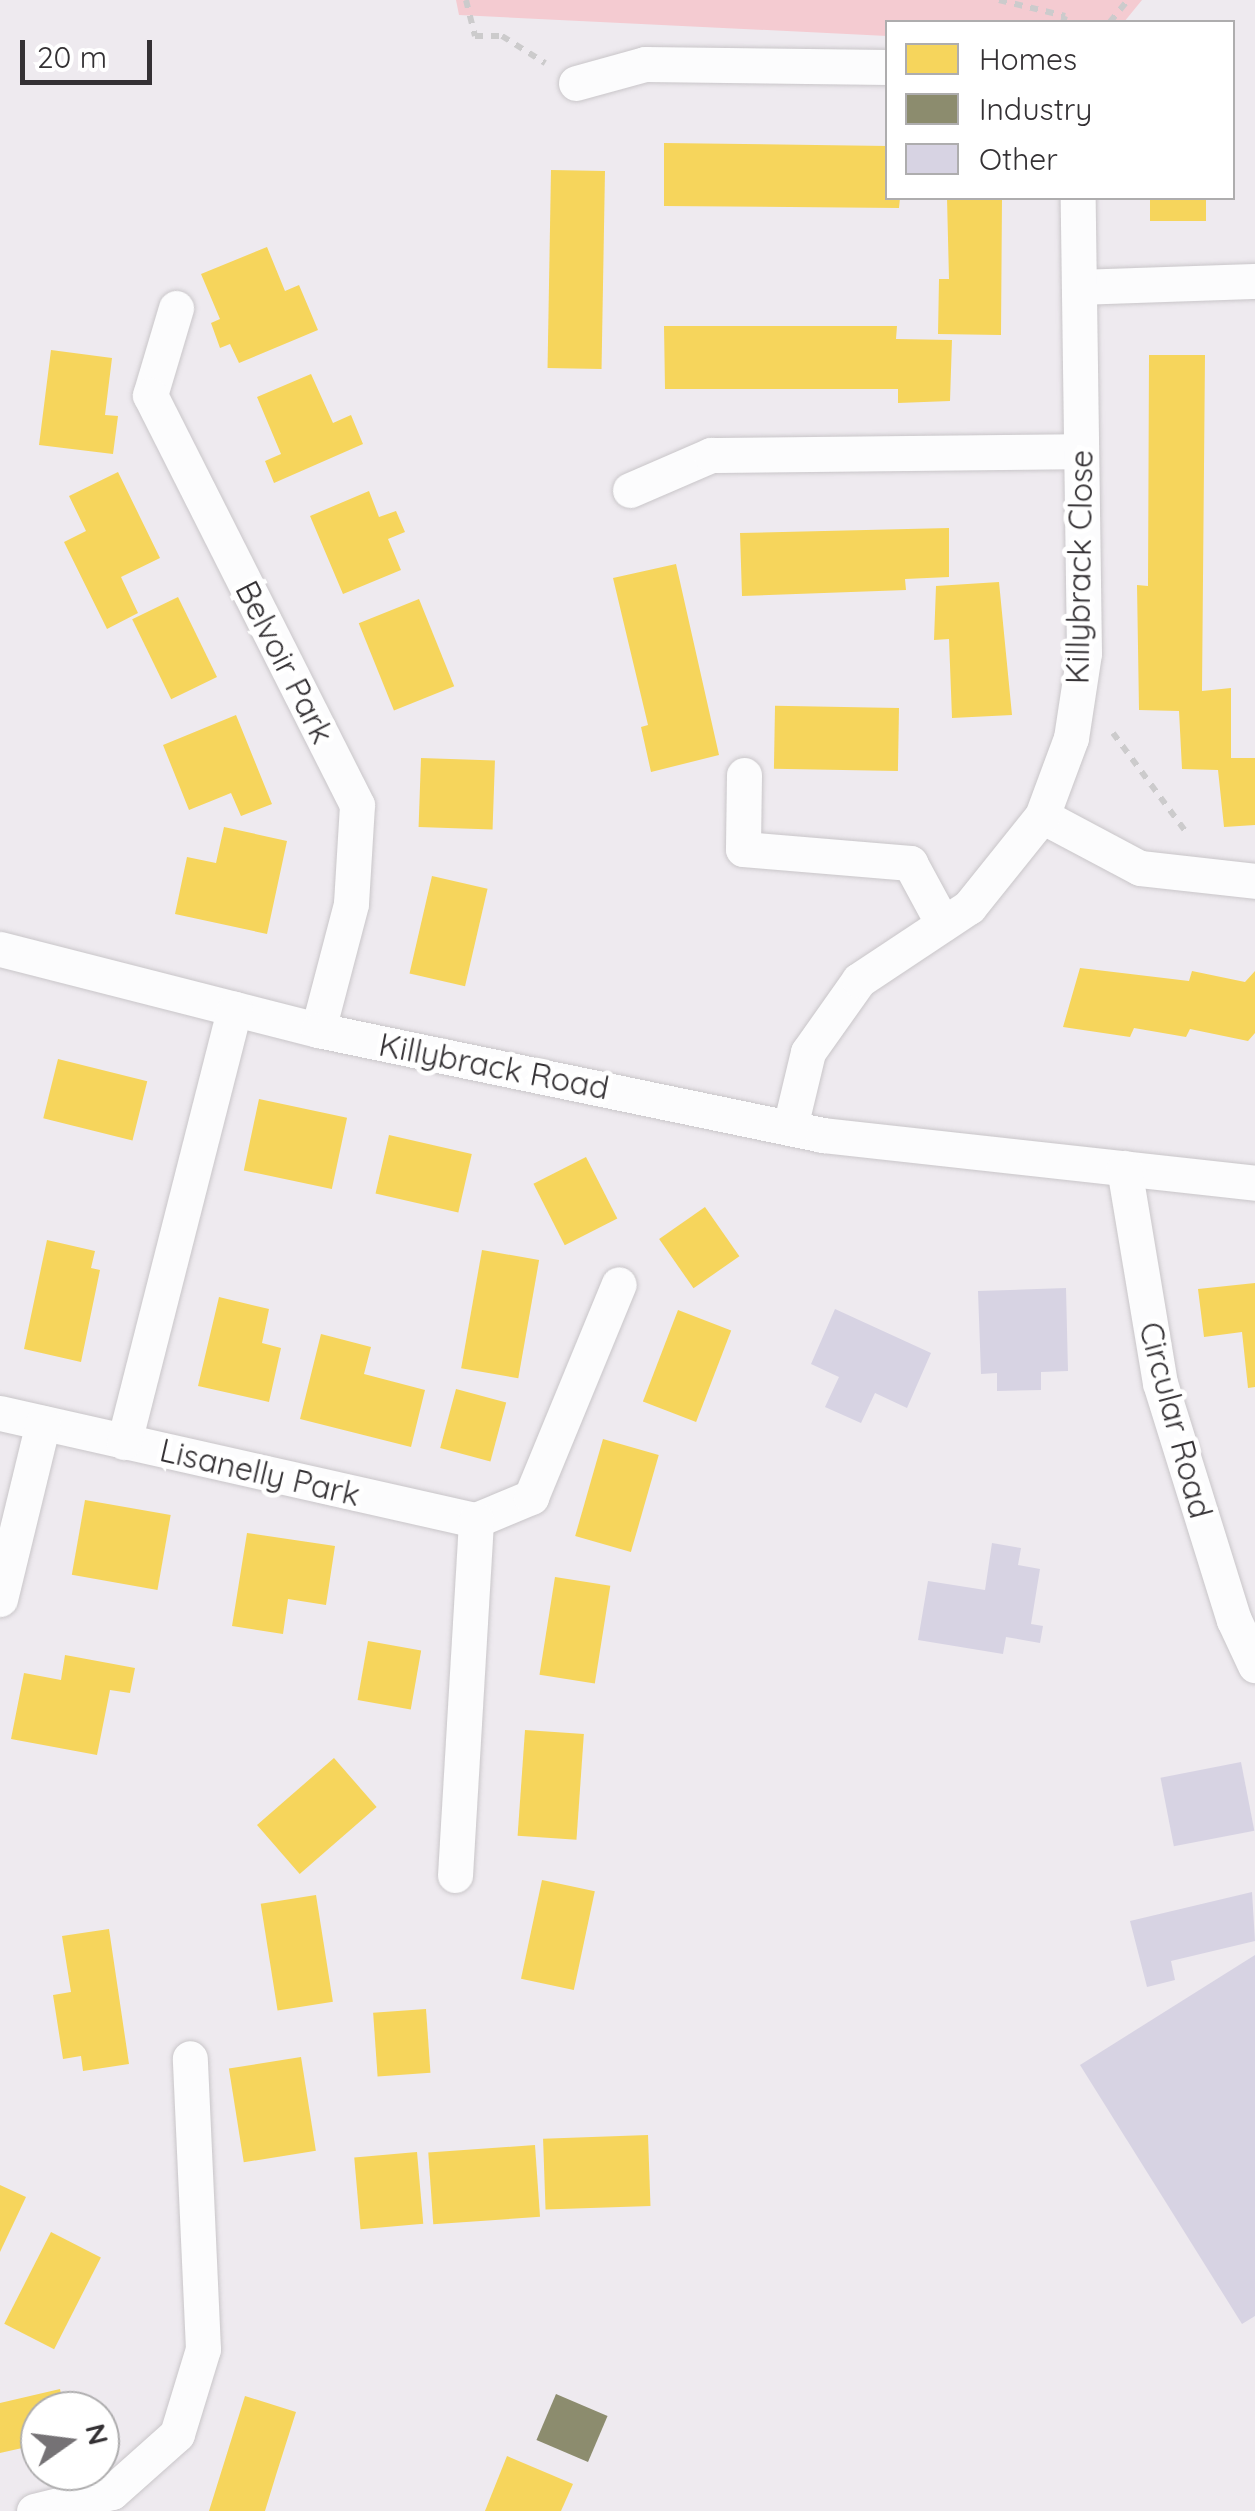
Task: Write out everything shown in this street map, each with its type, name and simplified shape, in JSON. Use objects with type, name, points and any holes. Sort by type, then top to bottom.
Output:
[{"type":"street","points":[[576,83],[645,64],[885,68]]},
{"type":"street","name":"Killybrack Close","points":[[790,1128],[808,1052],[859,980],[969,907],[1042,816],[1071,738],[1084,653],[1078,200]]},
{"type":"street","points":[[1080,287],[1255,281]]},
{"type":"street","name":"Belvoir Park","points":[[176,308],[150,395],[357,805],[351,904],[318,1030]]},
{"type":"street","points":[[630,490],[711,455],[1081,451]]},
{"type":"street","points":[[744,775],[743,849],[910,863],[943,924]]},
{"type":"street","points":[[1042,816],[1140,868],[1255,881]]},
{"type":"street","name":"Killybrack Road","points":[[0,949],[318,1030],[790,1128],[1255,1183]]},
{"type":"street","points":[[124,1442],[234,1009]]},
{"type":"street","name":"Circular Road","points":[[1124,1168],[1160,1383],[1234,1620],[1255,1665]]},
{"type":"street","points":[[455,1875],[476,1520],[532,1496],[619,1284]]},
{"type":"street","name":"Lisanelly Park","points":[[0,1413],[476,1520]]},
{"type":"street","points":[[0,1598],[43,1423]]},
{"type":"street","points":[[34,2511],[112,2492],[177,2434],[203,2350],[190,2058]]},
{"type":"path","points":[[466,0],[474,36],[502,36],[576,83]]},
{"type":"path","points":[[1000,0],[1065,16],[1064,20]]},
{"type":"path","points":[[1112,20],[1128,0]]},
{"type":"path","points":[[1104,720],[1194,842]]},
{"type":"shaded area","points":[[456,0],[1142,0],[1126,20],[885,20],[885,36],[459,15]]},
{"type":"building: Homes","points":[[664,143],[885,146],[885,200],[900,200],[899,208],[664,206]]},
{"type":"building: Homes","points":[[551,170],[605,171],[602,369],[548,368]]},
{"type":"building: Homes","points":[[947,200],[1002,200],[1001,335],[938,334],[939,279],[949,279]]},
{"type":"building: Homes","points":[[1150,200],[1206,200],[1206,221],[1150,221]]},
{"type":"building: Homes","points":[[267,247],[285,291],[299,285],[318,330],[239,363],[230,344],[220,348],[211,323],[220,319],[201,274]]},
{"type":"building: Homes","points":[[664,326],[897,326],[896,339],[952,340],[950,401],[898,403],[898,389],[665,389]]},
{"type":"building: Homes","points":[[51,350],[112,358],[105,415],[118,416],[113,454],[39,445]]},
{"type":"building: Homes","points":[[1149,355],[1205,355],[1202,691],[1231,688],[1231,758],[1255,758],[1255,825],[1224,827],[1218,770],[1182,769],[1179,711],[1139,710],[1137,585],[1148,586]]},
{"type":"building: Homes","points":[[311,374],[333,423],[351,415],[363,444],[274,483],[265,461],[281,454],[257,397]]},
{"type":"building: Homes","points":[[118,472],[160,558],[121,577],[138,613],[107,629],[64,542],[86,531],[69,496]]},
{"type":"building: Homes","points":[[369,491],[379,517],[396,511],[405,532],[388,539],[401,570],[343,594],[310,516]]},
{"type":"building: Homes","points":[[949,528],[949,577],[905,579],[906,590],[742,596],[740,533]]},
{"type":"building: Homes","points":[[676,564],[719,755],[651,772],[641,727],[648,725],[613,578]]},
{"type":"building: Homes","points":[[999,582],[1012,715],[952,718],[949,639],[934,640],[936,586]]},
{"type":"building: Homes","points":[[178,597],[217,677],[171,699],[132,619]]},
{"type":"building: Homes","points":[[419,599],[454,686],[394,711],[359,623]]},
{"type":"building: Homes","points":[[775,706],[899,708],[898,771],[774,769]]},
{"type":"building: Homes","points":[[236,715],[272,804],[241,816],[231,793],[189,810],[163,745]]},
{"type":"building: Homes","points":[[421,758],[495,761],[493,830],[419,827]]},
{"type":"building: Homes","points":[[224,827],[287,841],[267,934],[175,914],[187,857],[216,863]]},
{"type":"building: Homes","points":[[432,876],[488,889],[465,986],[410,973]]},
{"type":"building: Homes","points":[[1080,968],[1189,981],[1192,971],[1245,982],[1255,971],[1255,1033],[1248,1041],[1190,1029],[1186,1037],[1134,1028],[1130,1037],[1063,1027]]},
{"type":"building: Homes","points":[[58,1059],[147,1081],[133,1140],[43,1118]]},
{"type":"building: Homes","points":[[259,1099],[347,1118],[332,1189],[244,1170]]},
{"type":"building: Homes","points":[[389,1135],[472,1154],[458,1213],[376,1193]]},
{"type":"building: Homes","points":[[586,1157],[617,1218],[565,1245],[533,1184]]},
{"type":"building: Homes","points":[[705,1207],[739,1256],[694,1288],[659,1239]]},
{"type":"building: Homes","points":[[47,1240],[95,1251],[91,1268],[100,1270],[81,1362],[24,1349]]},
{"type":"building: Homes","points":[[482,1250],[539,1260],[518,1378],[461,1368]]},
{"type":"building: Homes","points":[[1255,1283],[1255,1387],[1248,1388],[1242,1332],[1204,1337],[1198,1289]]},
{"type":"building: Homes","points":[[219,1297],[269,1309],[262,1343],[281,1348],[269,1402],[198,1386]]},
{"type":"building: Homes","points":[[678,1310],[731,1330],[696,1422],[643,1401]]},
{"type":"building: Homes","points":[[321,1334],[371,1347],[364,1374],[425,1390],[411,1447],[300,1419]]},
{"type":"building: Homes","points":[[456,1389],[506,1402],[490,1461],[440,1448]]},
{"type":"building: Homes","points":[[603,1439],[659,1455],[631,1552],[575,1536]]},
{"type":"building: Homes","points":[[85,1500],[171,1515],[157,1590],[72,1575]]},
{"type":"building: Homes","points":[[247,1533],[335,1546],[326,1605],[288,1599],[283,1634],[232,1626]]},
{"type":"building: Homes","points":[[555,1577],[610,1586],[595,1684],[540,1675]]},
{"type":"building: Homes","points":[[368,1641],[421,1650],[411,1709],[358,1700]]},
{"type":"building: Homes","points":[[65,1655],[135,1668],[130,1693],[110,1690],[97,1755],[11,1739],[24,1673],[61,1680]]},
{"type":"building: Homes","points":[[525,1730],[584,1734],[576,1840],[518,1836]]},
{"type":"building: Homes","points":[[334,1758],[377,1807],[300,1874],[257,1825]]},
{"type":"building: Homes","points":[[542,1880],[595,1891],[574,1990],[521,1979]]},
{"type":"building: Homes","points":[[316,1895],[333,2002],[278,2010],[261,1904]]},
{"type":"building: Homes","points":[[109,1929],[129,2064],[83,2071],[81,2056],[63,2059],[53,1995],[71,1992],[62,1936]]},
{"type":"building: Homes","points":[[426,2009],[430,2073],[378,2077],[373,2013]]},
{"type":"building: Homes","points":[[301,2057],[316,2151],[244,2162],[229,2068]]},
{"type":"building: Homes","points":[[648,2135],[650,2206],[546,2210],[543,2139]]},
{"type":"building: Homes","points":[[535,2145],[540,2217],[433,2224],[428,2152]]},
{"type":"building: Homes","points":[[417,2152],[423,2224],[361,2229],[354,2157]]},
{"type":"building: Homes","points":[[0,2185],[26,2197],[0,2252]]},
{"type":"building: Homes","points":[[51,2232],[101,2257],[54,2349],[4,2324]]},
{"type":"building: Homes","points":[[245,2396],[296,2412],[265,2511],[209,2511]]},
{"type":"building: Homes","points":[[20,2398],[20,2448],[0,2453],[0,2403]]},
{"type":"building: Homes","points":[[507,2456],[573,2484],[561,2511],[485,2511]]},
{"type":"building: Industry","points":[[556,2394],[608,2416],[588,2462],[536,2440]]},
{"type":"building: Other","points":[[1066,1288],[1068,1371],[1041,1372],[1041,1390],[997,1391],[997,1373],[981,1374],[978,1291]]},
{"type":"building: Other","points":[[835,1309],[931,1353],[907,1408],[875,1393],[861,1423],[825,1407],[839,1377],[811,1364]]},
{"type":"building: Other","points":[[992,1543],[1021,1548],[1018,1565],[1040,1569],[1031,1624],[1043,1626],[1040,1643],[1006,1637],[1003,1654],[918,1640],[928,1581],[985,1590]]},
{"type":"building: Other","points":[[1241,1762],[1254,1831],[1174,1846],[1161,1778]]},
{"type":"building: Other","points":[[1252,1892],[1255,1941],[1171,1961],[1175,1980],[1147,1987],[1130,1921]]},
{"type":"building: Other","points":[[1255,1955],[1255,2316],[1242,2324],[1080,2065]]}]
